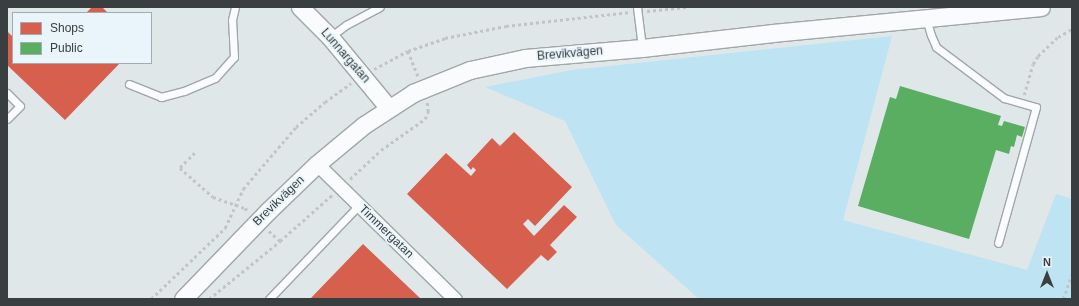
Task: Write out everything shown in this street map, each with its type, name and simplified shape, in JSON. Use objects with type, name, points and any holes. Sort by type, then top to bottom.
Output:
[{"type":"street","name":"Lunnargatan","points":[[300,7],[330,37],[388,108]]},
{"type":"street","name":"Brevikvägen","points":[[183,299],[317,164],[364,125],[413,93],[439,81],[470,70],[503,61],[525,58],[642,48],[1041,7]]},
{"type":"street","name":"Timmergatan","points":[[317,164],[455,299]]},
{"type":"lane","points":[[129,84],[161,97],[184,91],[215,78],[234,57],[232,20],[235,7]]},
{"type":"lane","points":[[330,37],[346,25],[380,7]]},
{"type":"lane","points":[[636,7],[642,48]]},
{"type":"lane","points":[[926,18],[930,35],[936,47],[1004,98],[1036,108],[998,243]]},
{"type":"lane","points":[[7,93],[20,106],[7,119]]},
{"type":"lane","points":[[269,299],[360,205]]},
{"type":"path","points":[[1022,103],[1033,64],[1038,56],[1058,37],[1072,29]]},
{"type":"path","points":[[195,153],[180,168],[213,197],[245,208],[280,241]]},
{"type":"path","points":[[1063,299],[1072,274]]},
{"type":"shaded area","points":[[892,36],[843,220],[1027,270],[1056,194],[1072,199],[1072,299],[699,299],[616,225],[565,121],[485,87],[572,70]]},
{"type":"building: Shops","points":[[92,7],[102,7],[107,12],[87,12]]},
{"type":"building: Shops","points":[[7,31],[12,36],[12,64],[119,64],[65,120],[7,65]]},
{"type":"building: Shops","points":[[514,132],[572,187],[535,226],[528,219],[523,224],[534,236],[564,205],[577,217],[550,245],[557,252],[548,261],[541,255],[507,289],[407,194],[446,153],[471,176],[476,170],[473,167],[471,170],[467,165],[492,138],[500,146]]},
{"type":"building: Shops","points":[[363,244],[421,299],[310,299]]},
{"type":"building: Public","points":[[900,86],[1001,116],[998,125],[1002,126],[1004,121],[1025,127],[1022,137],[1017,135],[1014,147],[1011,146],[1009,154],[996,150],[969,239],[858,206],[890,97],[896,99]]}]
